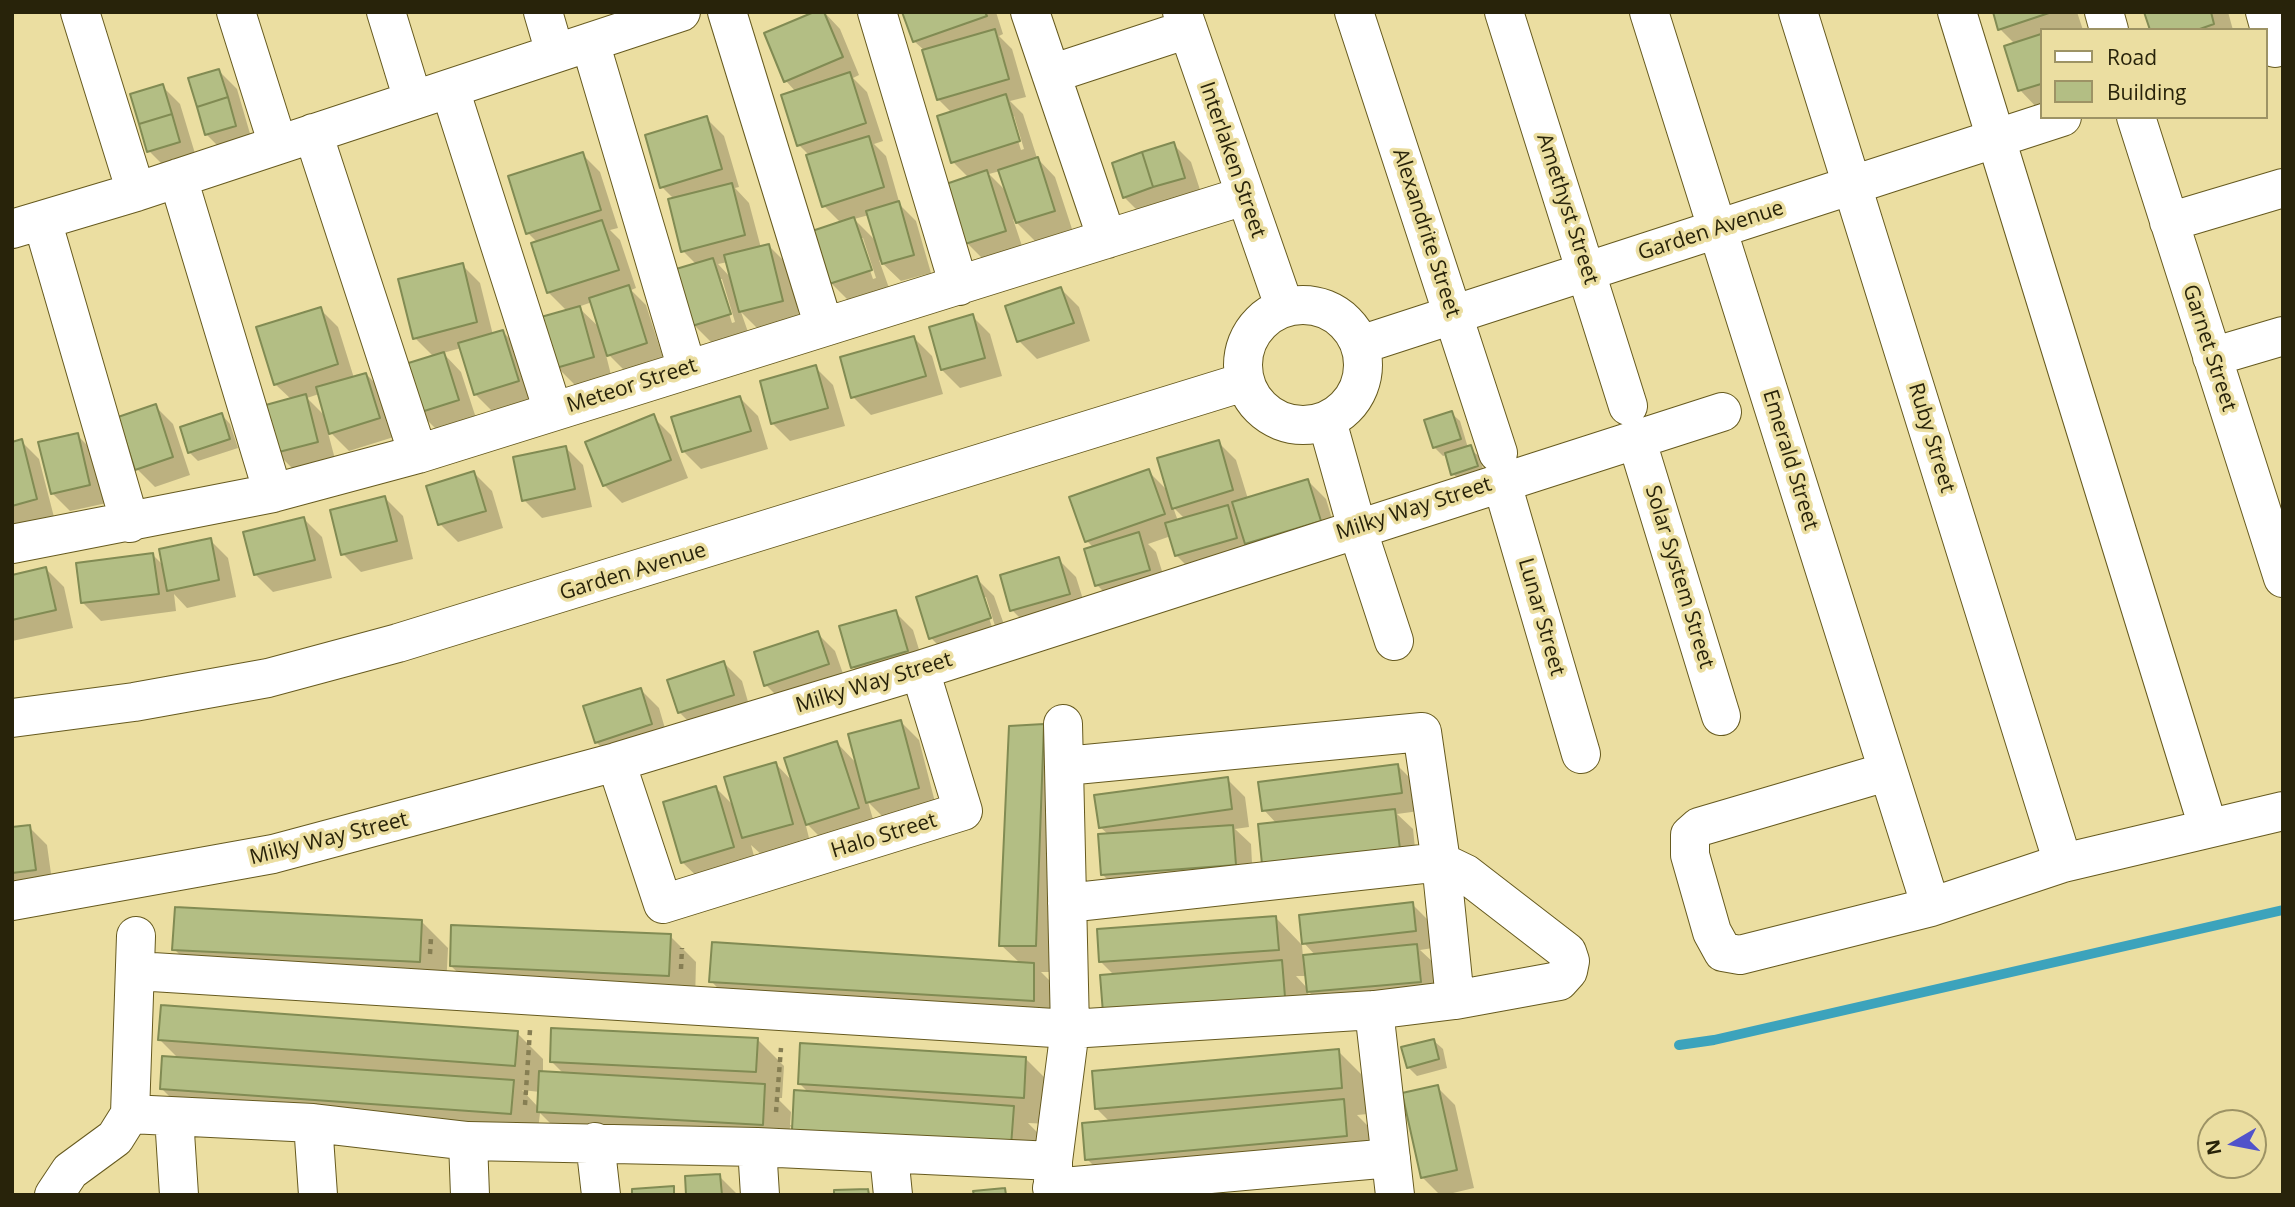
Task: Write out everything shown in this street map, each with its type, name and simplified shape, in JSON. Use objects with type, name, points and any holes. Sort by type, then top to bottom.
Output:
[{"type":"street","points":[[80,12],[136,192]]},
{"type":"street","points":[[236,12],[295,139],[418,454]]},
{"type":"street","points":[[386,12],[413,100]]},
{"type":"street","points":[[543,12],[573,48],[687,369]]},
{"type":"street","points":[[130,523],[27,225],[136,192],[681,12]]},
{"type":"street","points":[[727,12],[824,327]]},
{"type":"street","points":[[877,12],[958,286]]},
{"type":"street","points":[[1030,12],[1108,239]]},
{"type":"street","name":"Alexandrite Street","points":[[1354,12],[1499,467]]},
{"type":"street","name":"Amethyst Street","points":[[1504,12],[1632,422]]},
{"type":"street","name":"Emerald Street","points":[[1649,12],[1719,229],[1886,772],[1931,907]]},
{"type":"street","name":"Ruby Street","points":[[1798,12],[2063,863]]},
{"type":"street","points":[[1957,12],[2208,827]]},
{"type":"street","points":[[2264,12],[2274,49]]},
{"type":"street","points":[[1051,74],[1185,21]]},
{"type":"street","name":"Interlaken Street","points":[[1185,21],[1284,306]]},
{"type":"street","points":[[450,89],[553,411]]},
{"type":"street","name":"Garden Avenue","points":[[1360,345],[2056,119]]},
{"type":"street","name":"Garnet Street","points":[[2137,119],[2212,357],[2270,491],[2283,578]]},
{"type":"street","points":[[178,178],[273,493]]},
{"type":"street","points":[[2169,222],[2283,188]]},
{"type":"street","name":"Meteor Street","points":[[12,544],[273,493],[418,454],[1244,196]]},
{"type":"street","points":[[1311,305],[1338,315],[1351,328],[1360,345],[1363,367],[1358,389],[1346,408],[1327,421],[1307,425],[1278,419],[1254,401],[1244,382],[1242,359],[1248,336],[1264,318],[1284,306],[1311,305]]},
{"type":"street","points":[[2212,357],[2283,336]]},
{"type":"street","name":"Garden Avenue","points":[[12,718],[134,702],[268,678],[398,643],[1244,382]]},
{"type":"street","name":"Milky Way Street","points":[[12,901],[273,854],[617,762],[919,670],[1357,528],[1499,467],[1632,422],[1723,412]]},
{"type":"street","points":[[1327,421],[1357,528],[1394,641]]},
{"type":"street","name":"Solar System Street","points":[[1632,422],[1721,716]]},
{"type":"street","name":"Lunar Street","points":[[1499,467],[1581,754]]},
{"type":"street","name":"Halo Street","points":[[617,762],[663,904],[963,811],[919,670]]},
{"type":"street","points":[[1053,1181],[1070,1030],[1063,724]]},
{"type":"street","points":[[1065,766],[1422,732],[1441,862],[1455,1000]]},
{"type":"street","points":[[1886,772],[1699,827],[1690,835],[1690,855],[1713,932],[1723,952],[1740,955],[1931,907],[2063,863],[2283,811]]},
{"type":"street","points":[[54,1195],[70,1171],[115,1138],[130,1114],[136,954],[531,996],[1070,1030],[1374,1010],[1455,1000],[1559,981],[1567,971],[1570,961],[1567,952],[1466,874],[1441,862],[1067,903]]},
{"type":"street","points":[[130,1114],[313,1123],[468,1142],[595,1142],[889,1155],[1053,1181],[1393,1176],[1374,1010]]},
{"type":"street","points":[[174,1117],[179,1195]]},
{"type":"street","points":[[313,1123],[318,1195]]},
{"type":"street","points":[[468,1142],[470,1195]]},
{"type":"street","points":[[595,1142],[601,1195]]},
{"type":"street","points":[[760,1195],[766,1148]]},
{"type":"street","points":[[889,1155],[893,1195]]},
{"type":"path","points":[[523,1141],[531,996]]},
{"type":"path","points":[[766,1148],[783,1011]]},
{"type":"building","points":[[814,12],[824,12],[843,57],[784,82],[764,33]]},
{"type":"building","points":[[902,12],[985,12],[987,16],[913,42]]},
{"type":"building","points":[[1993,12],[2052,12],[1998,30]]},
{"type":"building","points":[[2144,12],[2211,12],[2214,24],[2203,28],[2149,28]]},
{"type":"building","points":[[995,29],[1009,79],[937,100],[922,50]]},
{"type":"building","points":[[2039,35],[2039,85],[2018,91],[2004,46]]},
{"type":"building","points":[[219,69],[228,97],[197,107],[188,78]]},
{"type":"building","points":[[850,72],[866,123],[797,146],[781,95]]},
{"type":"building","points":[[163,84],[172,114],[139,124],[130,94]]},
{"type":"building","points":[[1006,94],[1020,141],[951,163],[937,116]]},
{"type":"building","points":[[228,97],[236,126],[205,135],[197,107]]},
{"type":"building","points":[[172,114],[180,142],[147,152],[139,124]]},
{"type":"building","points":[[707,116],[722,169],[660,188],[645,135]]},
{"type":"building","points":[[869,136],[884,187],[822,207],[806,155]]},
{"type":"building","points":[[1174,142],[1185,178],[1153,187],[1142,152]]},
{"type":"building","points":[[583,152],[601,210],[526,234],[508,176]]},
{"type":"building","points":[[1142,152],[1153,187],[1123,198],[1112,163]]},
{"type":"building","points":[[1038,157],[1055,211],[1016,223],[998,170]]},
{"type":"building","points":[[987,170],[1006,231],[965,244],[946,184]]},
{"type":"building","points":[[732,183],[745,235],[681,252],[668,199]]},
{"type":"building","points":[[899,201],[914,255],[882,264],[866,211]]},
{"type":"building","points":[[854,217],[872,270],[829,284],[812,231]]},
{"type":"building","points":[[602,220],[619,270],[547,293],[531,243]]},
{"type":"building","points":[[769,244],[783,301],[739,312],[724,255]]},
{"type":"building","points":[[713,258],[731,314],[692,326],[676,269]]},
{"type":"building","points":[[463,263],[477,322],[413,339],[398,279]]},
{"type":"building","points":[[629,285],[647,343],[607,356],[589,298]]},
{"type":"building","points":[[1061,287],[1074,323],[1017,342],[1005,306]]},
{"type":"building","points":[[580,306],[594,357],[556,368],[541,317]]},
{"type":"building","points":[[321,307],[338,364],[274,385],[256,327]]},
{"type":"building","points":[[973,314],[985,358],[941,370],[929,327]]},
{"type":"building","points":[[503,330],[519,381],[474,395],[458,343]]},
{"type":"building","points":[[914,336],[926,376],[851,398],[840,357]]},
{"type":"building","points":[[444,352],[459,400],[418,413],[402,365]]},
{"type":"building","points":[[816,365],[828,408],[771,424],[760,381]]},
{"type":"building","points":[[366,373],[380,418],[329,434],[316,387]]},
{"type":"building","points":[[306,394],[318,442],[275,453],[262,406]]},
{"type":"building","points":[[740,396],[751,431],[682,452],[671,417]]},
{"type":"building","points":[[156,404],[173,457],[135,470],[118,417]]},
{"type":"building","points":[[1452,411],[1461,439],[1433,448],[1424,420]]},
{"type":"building","points":[[222,413],[230,439],[188,453],[180,427]]},
{"type":"building","points":[[654,414],[671,460],[603,486],[585,442]]},
{"type":"building","points":[[78,433],[90,485],[51,494],[38,442]]},
{"type":"building","points":[[22,439],[37,499],[12,506],[12,442]]},
{"type":"building","points":[[1219,440],[1233,490],[1172,509],[1157,458]]},
{"type":"building","points":[[1471,445],[1478,466],[1451,475],[1445,453]]},
{"type":"building","points":[[566,446],[575,489],[522,501],[513,457]]},
{"type":"building","points":[[1149,469],[1165,514],[1085,542],[1069,497]]},
{"type":"building","points":[[474,471],[486,511],[438,525],[426,486]]},
{"type":"building","points":[[1308,479],[1321,521],[1245,544],[1232,502]]},
{"type":"building","points":[[385,496],[397,541],[341,555],[330,510]]},
{"type":"building","points":[[1228,505],[1237,538],[1175,556],[1165,523]]},
{"type":"building","points":[[304,517],[315,560],[254,575],[243,532]]},
{"type":"building","points":[[1139,532],[1150,570],[1095,586],[1084,549]]},
{"type":"building","points":[[211,538],[219,580],[167,591],[159,549]]},
{"type":"building","points":[[153,553],[159,594],[81,603],[76,563]]},
{"type":"building","points":[[1059,557],[1070,594],[1010,611],[1000,575]]},
{"type":"building","points":[[46,567],[56,610],[12,620],[12,575]]},
{"type":"building","points":[[977,576],[991,618],[929,639],[916,597]]},
{"type":"building","points":[[896,610],[908,651],[851,668],[839,626]]},
{"type":"building","points":[[818,631],[829,664],[764,686],[754,652]]},
{"type":"building","points":[[724,661],[734,695],[678,713],[667,680]]},
{"type":"building","points":[[641,688],[652,724],[595,743],[583,706]]},
{"type":"building","points":[[901,720],[919,788],[866,803],[848,734]]},
{"type":"building","points":[[1044,724],[1036,946],[999,946],[1009,726]]},
{"type":"building","points":[[837,741],[859,808],[806,825],[784,758]]},
{"type":"building","points":[[776,762],[793,824],[742,838],[724,777]]},
{"type":"building","points":[[1398,764],[1402,793],[1262,811],[1258,782]]},
{"type":"building","points":[[1228,777],[1232,809],[1099,828],[1094,795]]},
{"type":"building","points":[[716,786],[734,847],[681,863],[663,802]]},
{"type":"building","points":[[1395,809],[1400,849],[1262,864],[1258,824]]},
{"type":"building","points":[[30,825],[36,870],[12,873],[12,827]]},
{"type":"building","points":[[1233,825],[1236,865],[1101,875],[1098,834]]},
{"type":"building","points":[[1413,902],[1416,931],[1302,944],[1299,915]]},
{"type":"building","points":[[175,907],[422,920],[420,962],[172,950]]},
{"type":"building","points":[[1276,916],[1279,950],[1099,962],[1097,929]]},
{"type":"building","points":[[451,925],[671,934],[669,976],[450,966]]},
{"type":"building","points":[[712,942],[1034,963],[1034,1001],[709,982]]},
{"type":"building","points":[[1417,944],[1421,982],[1307,992],[1303,955]]},
{"type":"building","points":[[1282,960],[1285,997],[1103,1013],[1100,975]]},
{"type":"building","points":[[161,1005],[518,1031],[515,1066],[158,1040]]},
{"type":"building","points":[[551,1028],[758,1038],[756,1072],[550,1062]]},
{"type":"building","points":[[1434,1039],[1439,1059],[1407,1068],[1401,1047]]},
{"type":"building","points":[[800,1043],[1026,1057],[1024,1098],[798,1084]]},
{"type":"building","points":[[1339,1049],[1342,1088],[1095,1109],[1092,1071]]},
{"type":"building","points":[[162,1056],[514,1080],[511,1114],[160,1089]]},
{"type":"building","points":[[539,1071],[765,1084],[763,1125],[537,1112]]},
{"type":"building","points":[[1438,1085],[1457,1170],[1421,1178],[1402,1093]]},
{"type":"building","points":[[794,1090],[1014,1106],[1011,1146],[792,1130]]},
{"type":"building","points":[[1344,1099],[1347,1136],[1085,1160],[1082,1123]]},
{"type":"building","points":[[720,1174],[722,1195],[686,1195],[685,1176]]},
{"type":"building","points":[[674,1186],[674,1195],[632,1195],[632,1189]]},
{"type":"building","points":[[1005,1188],[1006,1195],[974,1195],[973,1191]]},
{"type":"building","points":[[868,1189],[869,1195],[834,1195],[834,1190]]},
{"type":"waterway","points":[[1679,1045],[1714,1040],[2283,910]]}]
